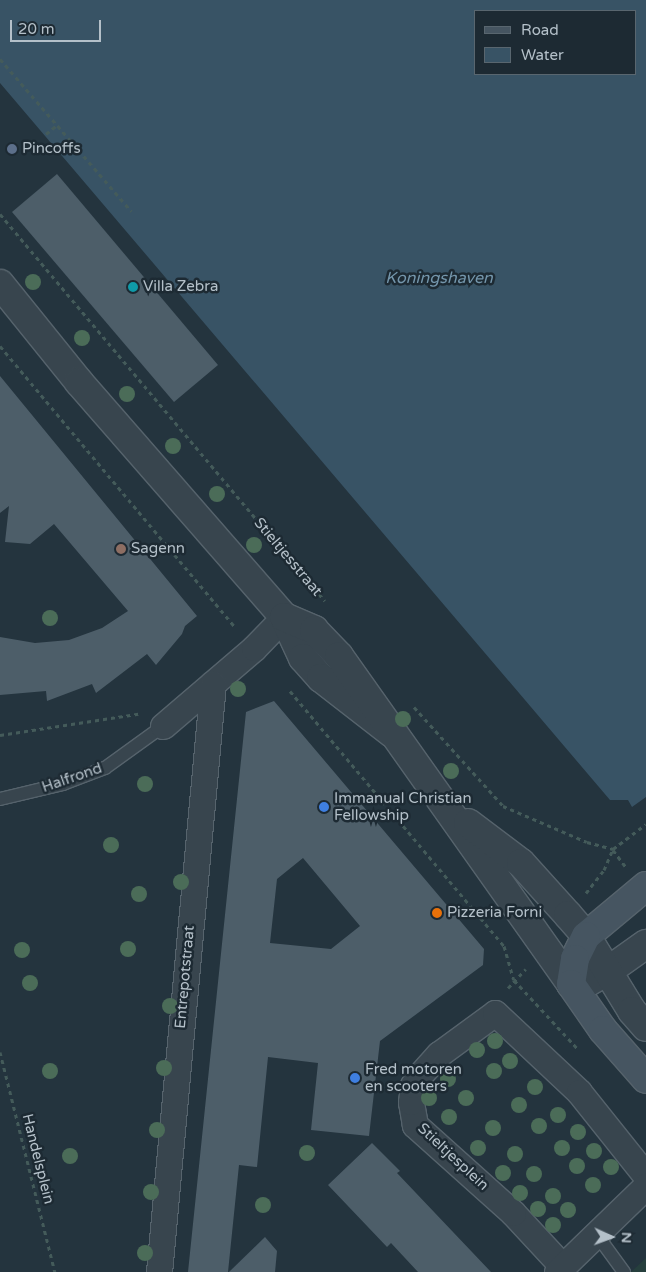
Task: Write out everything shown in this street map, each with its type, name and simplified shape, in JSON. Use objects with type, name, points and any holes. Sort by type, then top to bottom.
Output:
[{"type":"main road","points":[[646,886],[586,936],[575,959],[571,984],[603,1030],[646,1079]]},
{"type":"street","points":[[0,284],[79,382],[284,617],[303,658],[321,678],[392,733],[451,810],[571,984],[588,982],[608,971],[646,944]]},
{"type":"street","name":"Halfrond","points":[[163,726],[254,648],[284,617]]},
{"type":"street","name":"Entrepotstraat","points":[[159,1272],[213,683]]},
{"type":"street","points":[[451,810],[521,863],[586,936],[632,1011],[646,1027]]},
{"type":"street","name":"Stieltjesplein","points":[[646,1176],[579,1092],[495,1013],[439,1054],[413,1085],[411,1102],[415,1124],[513,1213],[560,1269],[646,1186]]},
{"type":"lane","name":"Halfrond","points":[[0,799],[64,784],[105,768],[163,726]]},
{"type":"lane","points":[[597,1235],[624,1272]]},
{"type":"path","points":[[0,59],[131,211]]},
{"type":"path","points":[[46,134],[57,126]]},
{"type":"path","name":"Stieltjesstraat","points":[[0,215],[331,608]]},
{"type":"path","points":[[413,706],[503,806],[587,842],[613,849],[646,824]]},
{"type":"path","points":[[0,735],[150,712],[163,726]]},
{"type":"path","points":[[514,980],[581,1052]]},
{"type":"path","name":"Handelsplein","points":[[0,1052],[55,1272]]},
{"type":"green space","points":[[646,1258],[646,1272],[631,1272]]},
{"type":"water","name":"Koningshaven","points":[[0,0],[646,0],[646,797],[632,807],[628,800],[610,800],[0,83]]},
{"type":"building","points":[[57,174],[218,365],[174,402],[12,212]]},
{"type":"building","points":[[0,376],[197,616],[185,626],[182,634],[156,665],[147,654],[96,693],[92,684],[47,701],[46,691],[0,695],[0,637],[35,643],[69,640],[102,628],[128,611],[54,524],[30,544],[5,542],[9,506],[0,513]]},
{"type":"building","points":[[274,701],[484,949],[483,965],[380,1041],[369,1136],[311,1130],[318,1063],[268,1057],[257,1167],[239,1165],[228,1272],[188,1272],[246,712]],"holes":[[[303,858],[360,926],[331,949],[270,943],[277,879]]]},
{"type":"building","points":[[372,1143],[400,1171],[397,1173],[491,1272],[418,1272],[391,1243],[387,1247],[328,1185]]},
{"type":"building","points":[[265,1237],[277,1251],[275,1272],[229,1272]]},
{"type":"place","name":"Pincoffs","points":[[12,149]]},
{"type":"place","name":"Villa Zebra","points":[[133,287]]},
{"type":"place","name":"Sagenn","points":[[121,549]]},
{"type":"place","name":"Immanual Christian Fellowship","points":[[324,807]]},
{"type":"place","name":"Pizzeria Forni","points":[[437,913]]},
{"type":"place","name":"Fred motoren en scooters","points":[[355,1078]]}]
